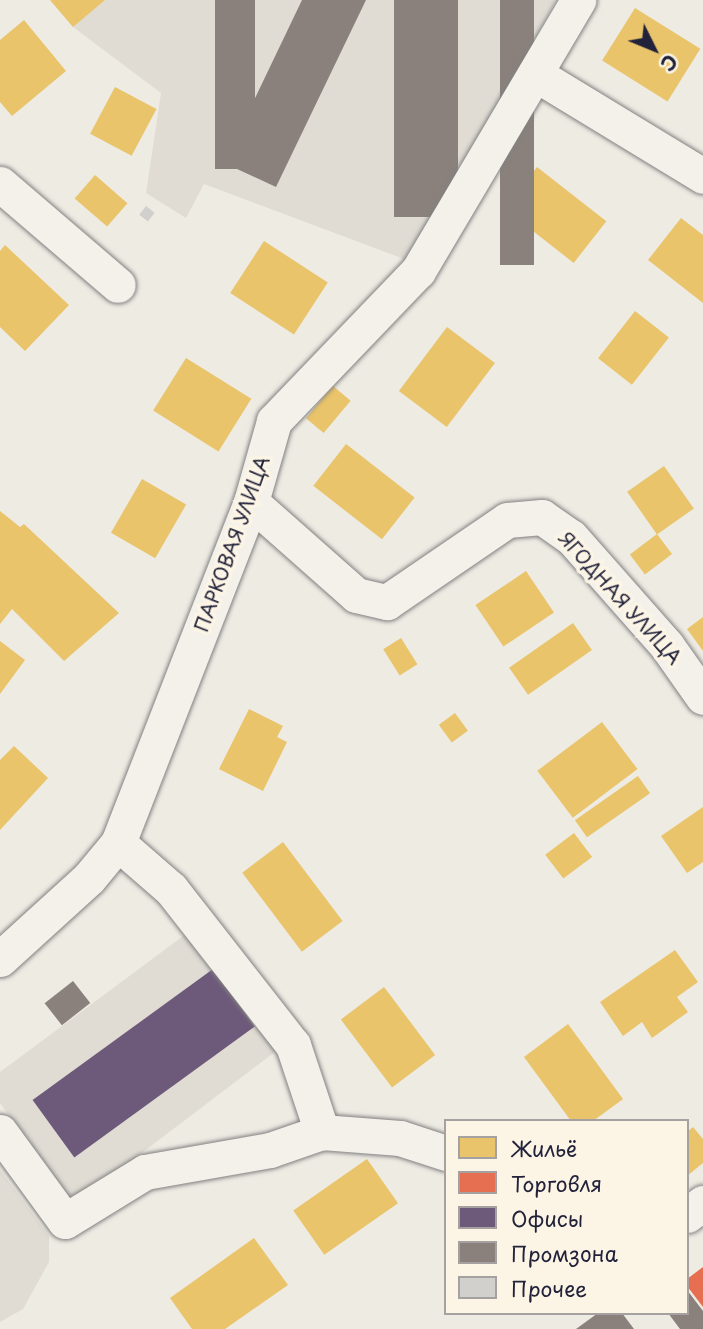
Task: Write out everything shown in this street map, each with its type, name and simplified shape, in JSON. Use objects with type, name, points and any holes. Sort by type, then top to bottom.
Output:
[{"type":"street","name":"ПАРКОВАЯ УЛИЦА","points":[[0,959],[89,878],[118,842],[251,502],[274,421],[418,271],[537,75],[578,0]]},
{"type":"street","points":[[537,75],[703,176]]},
{"type":"street","points":[[0,184],[118,285]]},
{"type":"street","name":"ЯГОДНАЯ УЛИЦА","points":[[251,502],[356,595],[387,602],[507,520],[542,517],[570,537],[667,646],[703,697]]},
{"type":"street","points":[[118,842],[171,889],[293,1045],[322,1132]]},
{"type":"street","points":[[0,1132],[65,1221],[145,1172],[270,1150],[322,1132],[400,1138],[444,1152]]},
{"type":"shaded area","points":[[50,0],[556,0],[412,262],[204,184],[186,218],[146,193],[161,93],[73,27]]},
{"type":"shaded area","points":[[194,928],[284,1045],[85,1196],[66,1195],[0,1103],[0,1072]]},
{"type":"shaded area","points":[[0,1170],[49,1236],[49,1262],[23,1309],[0,1322]]},
{"type":"building: Жильё","points":[[50,0],[105,0],[73,27]]},
{"type":"building: Жильё","points":[[635,8],[700,49],[667,101],[602,61]]},
{"type":"building: Жильё","points":[[24,20],[66,71],[12,116],[0,102],[0,40]]},
{"type":"building: Жильё","points":[[115,87],[156,109],[132,156],[90,134]]},
{"type":"building: Жильё","points":[[537,167],[606,221],[574,263],[504,209]]},
{"type":"building: Жильё","points":[[95,175],[127,203],[107,227],[75,198]]},
{"type":"building: Жильё","points":[[681,218],[703,235],[703,303],[648,260]]},
{"type":"building: Жильё","points":[[264,241],[328,282],[294,334],[230,293]]},
{"type":"building: Жильё","points":[[5,245],[69,305],[25,351],[0,327],[0,251]]},
{"type":"building: Жильё","points":[[635,311],[669,337],[632,385],[598,358]]},
{"type":"building: Жильё","points":[[447,327],[495,363],[447,427],[399,391]]},
{"type":"building: Жильё","points":[[186,358],[251,399],[218,451],[153,411]]},
{"type":"building: Жильё","points":[[333,386],[351,401],[324,433],[306,418]]},
{"type":"building: Жильё","points":[[346,444],[415,498],[382,539],[313,486]]},
{"type":"building: Жильё","points":[[664,466],[694,509],[657,534],[627,492]]},
{"type":"building: Жильё","points":[[142,479],[186,504],[155,558],[111,533]]},
{"type":"building: Жильё","points":[[0,511],[20,527],[24,524],[119,613],[64,661],[12,609],[0,624]]},
{"type":"building: Жильё","points":[[657,534],[672,554],[645,574],[630,554]]},
{"type":"building: Жильё","points":[[526,571],[554,612],[503,647],[475,605]]},
{"type":"building: Жильё","points":[[703,617],[703,651],[687,629]]},
{"type":"building: Жильё","points":[[573,623],[592,650],[528,695],[509,668]]},
{"type":"building: Жильё","points":[[401,638],[417,664],[400,675],[383,649]]},
{"type":"building: Жильё","points":[[0,641],[25,660],[0,694]]},
{"type":"building: Жильё","points":[[249,709],[283,726],[277,737],[287,742],[263,791],[219,769]]},
{"type":"building: Жильё","points":[[455,713],[468,731],[452,743],[439,725]]},
{"type":"building: Жильё","points":[[602,722],[638,769],[573,818],[537,771]]},
{"type":"building: Жильё","points":[[14,746],[48,778],[0,830],[0,760]]},
{"type":"building: Жильё","points":[[638,776],[650,793],[587,837],[575,820]]},
{"type":"building: Жильё","points":[[703,807],[703,862],[687,873],[661,836]]},
{"type":"building: Жильё","points":[[574,833],[592,857],[563,879],[545,855]]},
{"type":"building: Жильё","points":[[283,842],[343,921],[302,952],[242,873]]},
{"type":"building: Жильё","points":[[675,950],[698,982],[677,997],[688,1012],[652,1038],[642,1022],[623,1036],[600,1002]]},
{"type":"building: Жильё","points":[[384,987],[435,1055],[392,1087],[341,1019]]},
{"type":"building: Жильё","points":[[568,1024],[623,1099],[596,1119],[570,1119],[524,1057]]},
{"type":"building: Жильё","points":[[693,1127],[703,1139],[703,1163],[689,1174],[689,1130]]},
{"type":"building: Жильё","points":[[367,1159],[398,1203],[324,1255],[293,1211]]},
{"type":"building: Жильё","points":[[254,1238],[288,1285],[225,1329],[192,1329],[170,1298]]},
{"type":"building: Торговля","points":[[703,1267],[703,1307],[689,1289],[689,1278]]},
{"type":"building: Офисы","points":[[213,969],[255,1026],[74,1158],[33,1100]]},
{"type":"building: Промзона","points":[[215,0],[255,0],[255,169],[215,169]]},
{"type":"building: Промзона","points":[[302,0],[366,0],[276,187],[224,163]]},
{"type":"building: Промзона","points":[[394,0],[458,0],[458,217],[394,217]]},
{"type":"building: Промзона","points":[[500,0],[534,0],[534,265],[500,265]]},
{"type":"building: Промзона","points":[[73,981],[90,1003],[62,1025],[45,1003]]},
{"type":"building: Промзона","points":[[689,1293],[703,1311],[703,1329],[680,1329],[670,1315],[689,1315]]},
{"type":"building: Промзона","points":[[595,1315],[624,1315],[634,1329],[576,1329]]},
{"type":"building: Прочее","points":[[146,206],[155,213],[148,221],[139,215]]}]
